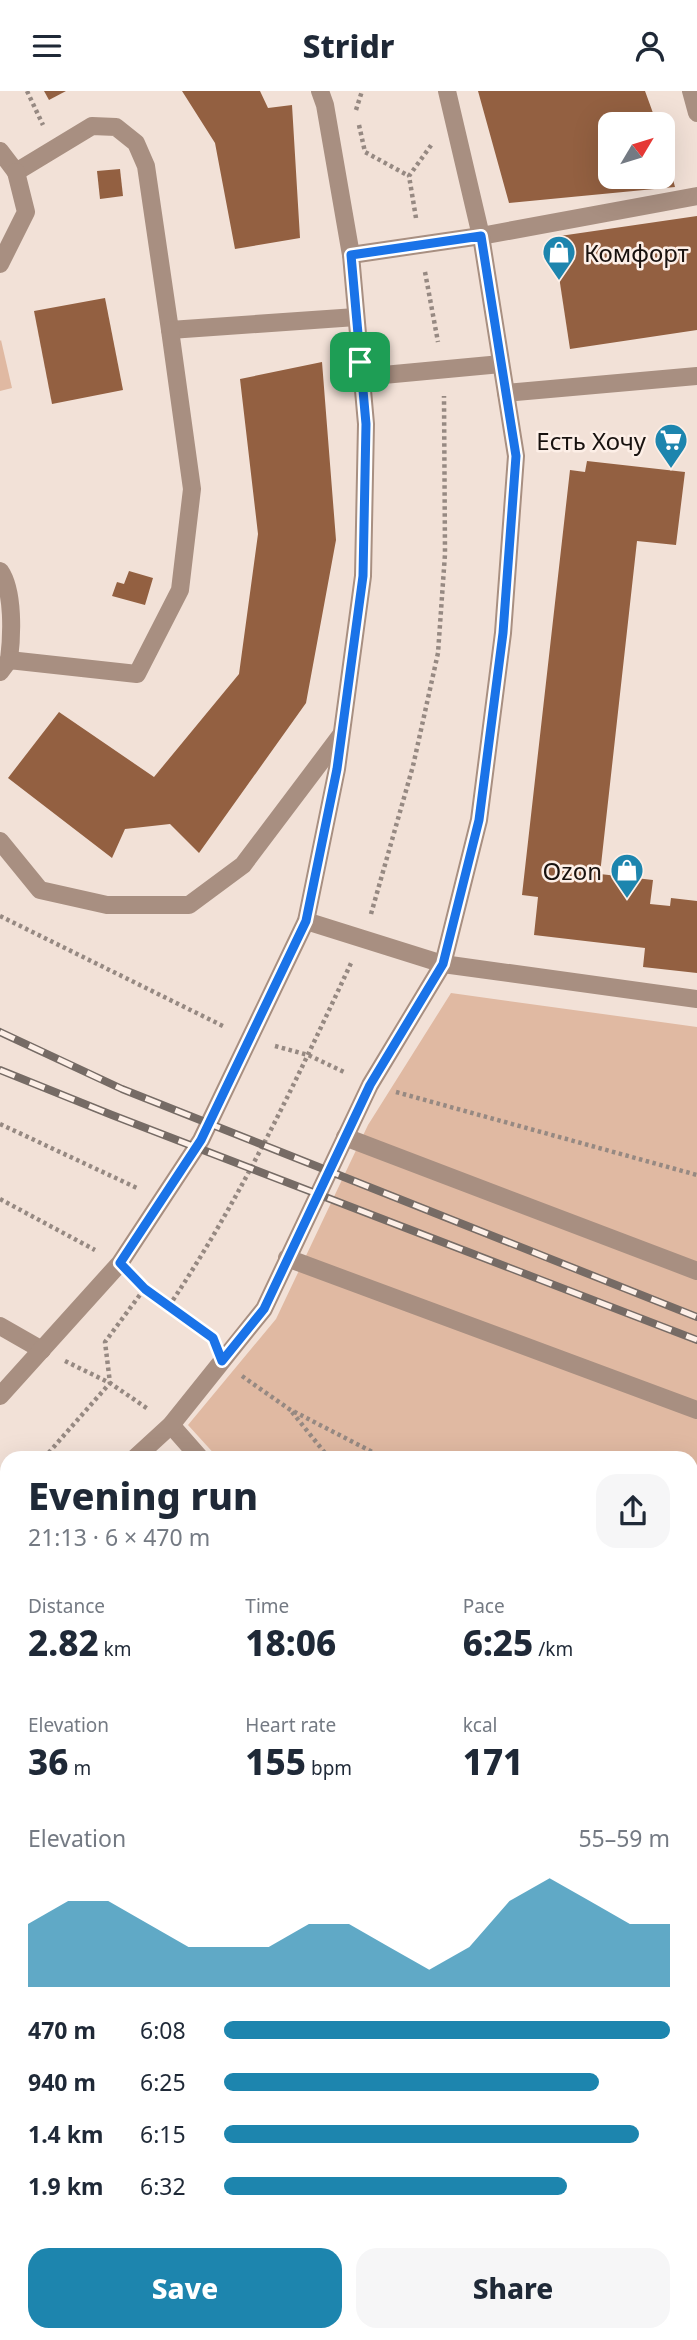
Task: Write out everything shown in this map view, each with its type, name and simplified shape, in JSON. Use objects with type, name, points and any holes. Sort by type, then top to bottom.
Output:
[{"type":"street","points":[[0,1396],[120,1263],[201,1140],[306,921],[337,769],[363,576],[366,424],[351,255],[325,105],[320,91]]},
{"type":"street","points":[[143,1451],[171,1425],[264,1309],[370,1085],[443,964],[479,820],[503,633],[516,456],[481,236],[447,91]]},
{"type":"street","points":[[691,91],[697,113]]},
{"type":"street","points":[[0,571],[6,580],[12,636],[4,666],[137,674],[180,590],[192,489],[146,166],[136,143],[116,127],[92,126],[16,172]]},
{"type":"street","points":[[0,151],[16,172],[26,212],[0,264]]},
{"type":"street","points":[[351,255],[481,236],[697,196]]},
{"type":"street","points":[[170,330],[356,317]]},
{"type":"street","points":[[362,377],[501,364]]},
{"type":"street","points":[[506,393],[697,376]]},
{"type":"street","points":[[0,841],[40,890],[107,905],[189,905],[243,865],[341,734]]},
{"type":"street","points":[[306,921],[443,964],[697,999]]},
{"type":"street","points":[[345,1137],[697,1271]]},
{"type":"street","points":[[286,1258],[697,1409]]},
{"type":"street","points":[[0,1326],[43,1350]]},
{"type":"street","points":[[171,1425],[194,1451]]},
{"type":"path","points":[[27,91],[54,148]]},
{"type":"path","points":[[362,91],[355,108],[365,152],[409,176]]},
{"type":"path","points":[[0,916],[249,1039],[308,1055],[370,1085],[697,1175]]},
{"type":"path","points":[[0,1124],[160,1199]]},
{"type":"path","points":[[0,1199],[120,1263],[145,1289],[213,1338],[222,1361],[289,1409],[370,1451]]},
{"type":"path","points":[[50,1451],[110,1383],[105,1342],[145,1289]]},
{"type":"path","points":[[43,1350],[110,1383],[171,1425]]},
{"type":"path","points":[[289,1409],[323,1451]]},
{"type":"shaded area","points":[[0,341],[12,388],[0,391]]},
{"type":"shaded area","points":[[451,993],[697,1027],[697,1451],[212,1451],[188,1425],[276,1319],[368,1125]]},
{"type":"building","points":[[44,91],[66,91],[49,100]]},
{"type":"building","points":[[182,91],[260,91],[268,108],[292,105],[300,238],[235,249],[215,143]]},
{"type":"building","points":[[478,91],[645,91],[653,112],[598,112],[598,189],[654,189],[509,203]]},
{"type":"building","points":[[120,169],[123,196],[100,199],[97,171]]},
{"type":"building","points":[[697,216],[697,330],[570,349],[553,237]]},
{"type":"building","points":[[105,298],[123,390],[52,404],[34,311]]},
{"type":"building","points":[[322,362],[336,540],[306,703],[199,853],[170,824],[125,829],[112,858],[8,778],[59,712],[154,777],[239,674],[258,534],[240,379]]},
{"type":"building","points":[[587,461],[685,472],[676,545],[637,541],[600,874],[653,880],[650,904],[670,906],[671,898],[697,901],[697,973],[643,967],[645,948],[534,935],[538,897],[522,895],[570,470],[585,472]]},
{"type":"building","points":[[129,571],[153,578],[145,605],[112,596],[117,582],[124,584]]},
{"type":"railway","points":[[0,1032],[122,1089],[697,1317]]},
{"type":"railway","points":[[0,1070],[697,1340]]},
{"type":"place","name":"Комфорт","points":[[559,282]]},
{"type":"place","name":"Есть Хочу","points":[[671,470]]},
{"type":"place","name":"Ozon","points":[[627,900]]},
{"type":"route","points":[[481,236],[516,456],[503,633],[479,820],[443,964],[370,1085],[264,1309],[222,1361],[213,1338],[145,1289],[120,1263],[201,1140],[306,921],[337,769],[363,576],[366,424],[360,362],[351,255],[481,236]]}]
